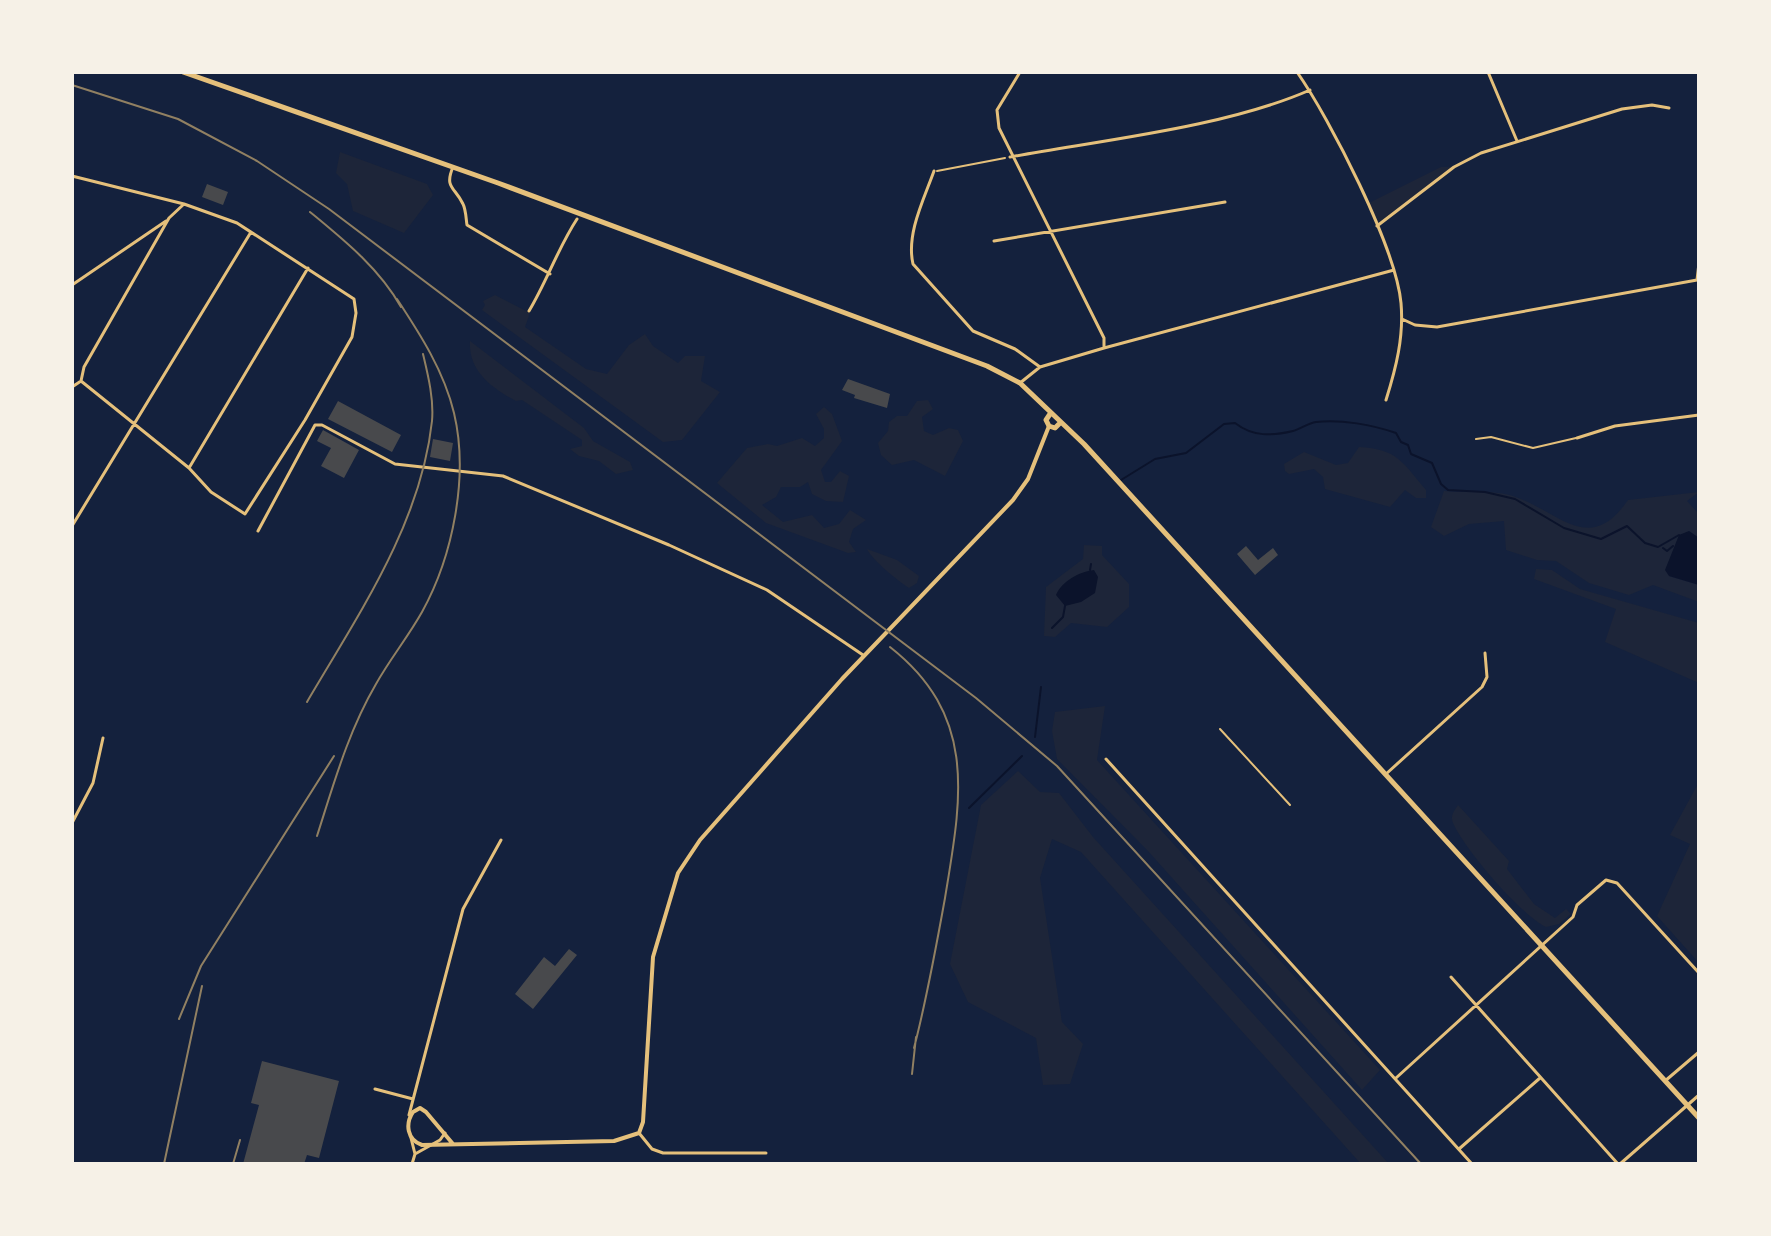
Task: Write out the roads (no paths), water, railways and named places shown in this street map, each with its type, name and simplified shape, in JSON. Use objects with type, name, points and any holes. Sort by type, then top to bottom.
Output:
[{"type":"main road","points":[[183,72],[453,167],[938,347],[1020,383],[1050,414],[1057,414],[1060,423],[1116,479],[1699,1118]]},
{"type":"main road","points":[[1050,414],[1046,420],[1049,426],[1055,428],[1060,423]]},
{"type":"street","points":[[1020,72],[997,110],[999,128],[1010,157],[1104,338],[1104,348]]},
{"type":"street","points":[[1297,72],[1310,90],[1377,226],[1394,270],[1402,319],[1398,360],[1386,400]]},
{"type":"street","points":[[1488,72],[1517,141]]},
{"type":"street","points":[[1010,157],[1198,123],[1288,100],[1310,90]]},
{"type":"street","points":[[1377,226],[1454,167],[1517,141],[1569,128],[1622,109],[1652,105],[1669,108]]},
{"type":"street","points":[[453,167],[448,180],[450,189],[463,203],[467,225],[550,274]]},
{"type":"street","points":[[934,171],[914,231],[913,264],[973,331],[1015,349],[1040,367]]},
{"type":"street","points":[[73,178],[184,204],[251,232],[354,299],[355,326],[305,420],[245,514],[211,492],[189,468],[81,381]]},
{"type":"street","points":[[994,241],[1225,202]]},
{"type":"street","points":[[72,285],[169,218],[184,204]]},
{"type":"street","points":[[72,387],[81,381],[84,367],[169,218]]},
{"type":"street","points":[[529,311],[550,274],[562,242],[577,219]]},
{"type":"street","points":[[72,526],[251,232]]},
{"type":"street","points":[[1402,319],[1415,325],[1437,327],[1697,280],[1699,263]]},
{"type":"street","points":[[189,468],[309,268]]},
{"type":"street","points":[[1020,383],[1040,367],[1394,270]]},
{"type":"street","points":[[1577,438],[1615,426],[1699,415]]},
{"type":"street","points":[[258,531],[315,425],[382,459],[503,476],[669,545],[767,590],[863,655]]},
{"type":"street","points":[[639,1133],[643,1122],[653,957],[678,873],[700,840],[863,655],[1013,500],[1028,479],[1049,426]]},
{"type":"street","points":[[1385,775],[1482,687],[1487,677],[1485,653]]},
{"type":"street","points":[[72,823],[93,783],[103,738]]},
{"type":"street","points":[[1106,759],[1472,1164]]},
{"type":"street","points":[[412,1164],[415,1154],[409,1118],[412,1100],[463,909],[501,840]]},
{"type":"street","points":[[1396,1078],[1573,917],[1577,905],[1606,880],[1617,883],[1699,973]]},
{"type":"street","points":[[1451,977],[1619,1164],[1699,1095]]},
{"type":"street","points":[[1665,1081],[1699,1052]]},
{"type":"street","points":[[1459,1149],[1540,1078]]},
{"type":"street","points":[[375,1089],[412,1100],[453,1144]]},
{"type":"street","points":[[409,1118],[420,1108]]},
{"type":"street","points":[[415,1154],[445,1133]]},
{"type":"street","points":[[411,1138],[430,1145],[614,1141],[639,1133]]},
{"type":"street","points":[[639,1133],[652,1149],[663,1153],[766,1153]]},
{"type":"lane","points":[[1476,439],[1491,437],[1533,448],[1577,438]]},
{"type":"lane","points":[[1220,729],[1290,805]]},
{"type":"waterway","points":[[1121,480],[1155,459],[1186,453],[1224,424],[1235,423],[1249,431],[1270,434],[1293,431],[1316,422],[1346,422],[1396,433],[1401,442],[1408,445],[1411,454],[1432,463],[1441,484],[1448,490],[1485,492],[1515,499],[1564,528],[1601,539],[1627,526],[1645,543],[1658,547],[1679,535]]},
{"type":"waterway","points":[[1663,548],[1667,551],[1673,546]]},
{"type":"waterway","points":[[1090,570],[1091,564]]},
{"type":"waterway","points":[[1052,628],[1063,617],[1065,606]]},
{"type":"waterway","points":[[1035,737],[1041,687]]},
{"type":"waterway","points":[[969,808],[1022,756]]},
{"type":"railway","points":[[72,85],[178,119],[257,161],[329,209],[976,698],[1057,766],[1421,1164]]},
{"type":"railway","points":[[310,212],[372,267],[401,307]]},
{"type":"railway","points":[[317,836],[357,721],[433,590],[450,541],[459,489],[458,437],[450,397],[423,339],[397,299]]},
{"type":"railway","points":[[307,702],[384,568],[415,496],[426,459],[432,421],[429,379],[423,354]]},
{"type":"railway","points":[[890,647],[919,674],[938,702],[951,731],[957,762],[958,794],[951,862],[914,1048]]},
{"type":"railway","points":[[179,1019],[201,966],[334,756]]},
{"type":"railway","points":[[164,1164],[202,986]]},
{"type":"railway","points":[[912,1074],[916,1037]]},
{"type":"railway","points":[[233,1164],[240,1140]]}]
